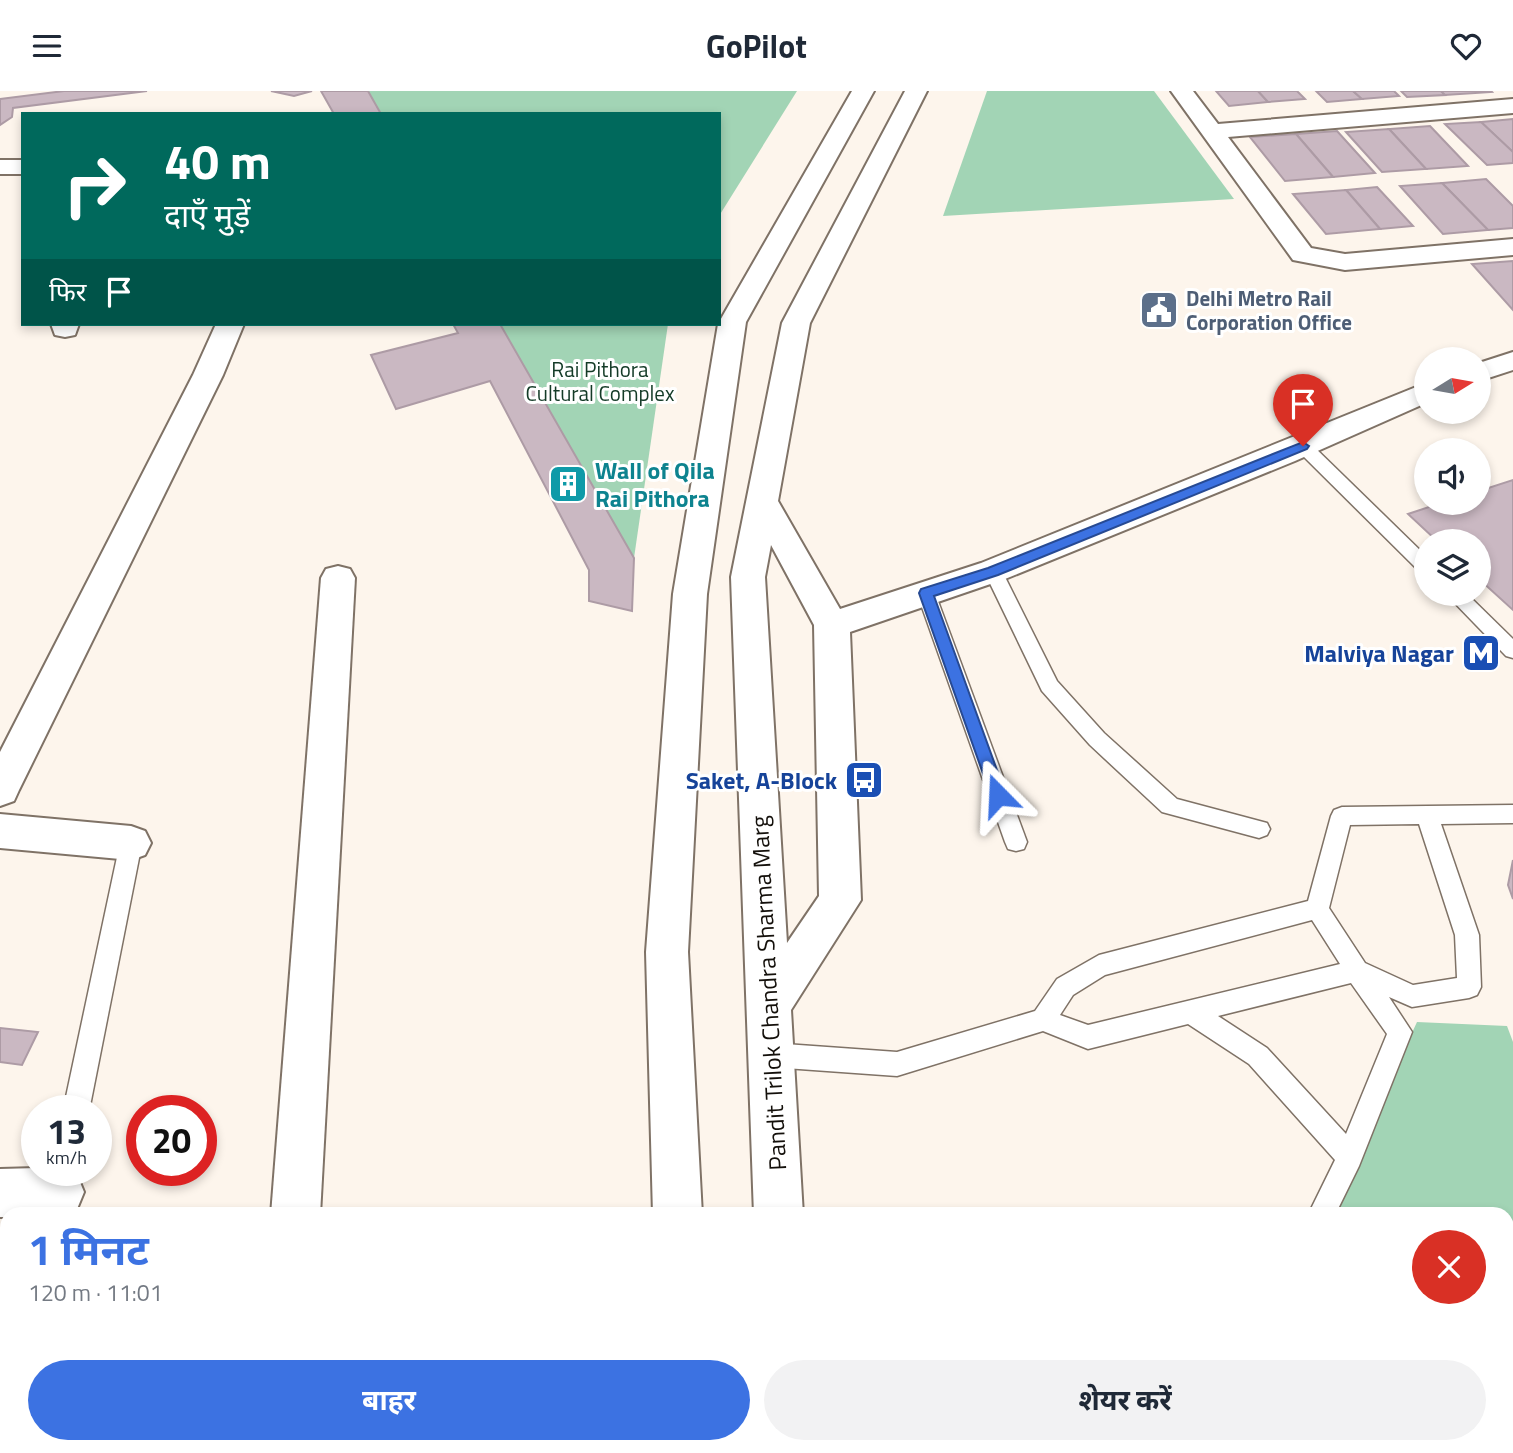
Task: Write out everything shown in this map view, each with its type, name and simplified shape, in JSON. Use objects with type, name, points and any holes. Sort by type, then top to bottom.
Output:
[{"type":"main road","points":[[678,1207],[667,952],[690,594],[732,322],[863,91]]},
{"type":"main road","name":"Pandit Trilok Chandra Sharma Marg","points":[[779,1207],[748,577],[796,323],[916,91]]},
{"type":"main road","points":[[1182,91],[1302,254],[1345,262],[1513,247]]},
{"type":"main road","points":[[1212,131],[1513,106]]},
{"type":"main road","points":[[0,167],[21,166]]},
{"type":"main road","points":[[0,790],[208,375],[229,326]]},
{"type":"main road","points":[[1491,369],[1513,361]]},
{"type":"main road","points":[[832,625],[993,571],[1303,446],[1414,397]]},
{"type":"main road","points":[[762,502],[832,625],[841,900],[769,1006]]},
{"type":"main road","points":[[296,1207],[338,578]]},
{"type":"main road","points":[[0,831],[131,843]]},
{"type":"main road","points":[[0,1193],[59,1192]]},
{"type":"lane","points":[[1303,446],[1414,555]]},
{"type":"lane","points":[[993,571],[1049,686],[1097,739],[1170,806],[1259,829]]},
{"type":"lane","points":[[926,593],[1016,842]]},
{"type":"lane","points":[[1467,606],[1513,651]]},
{"type":"lane","points":[[1325,1207],[1350,1157],[1400,1032],[1317,909],[1342,816],[1513,814]]},
{"type":"lane","points":[[771,1055],[897,1064],[1043,1020],[1088,1037],[1357,971],[1412,996],[1469,987],[1467,935],[1427,815]]},
{"type":"lane","points":[[79,1095],[131,843]]},
{"type":"lane","points":[[1043,1020],[1065,987],[1099,966],[1317,909]]},
{"type":"lane","points":[[1191,1012],[1258,1056],[1350,1157]]},
{"type":"green space","points":[[368,91],[797,91],[721,213],[721,112],[380,112]]},
{"type":"green space","points":[[987,91],[1154,91],[1234,199],[943,216]]},
{"type":"green space","name":"Rai Pithora Cultural Complex","points":[[501,326],[668,326],[634,558]]},
{"type":"green space","points":[[1417,1022],[1507,1026],[1513,1042],[1513,1207],[1332,1207]]},
{"type":"building","points":[[64,91],[147,91],[13,108],[12,117],[0,125],[0,99]]},
{"type":"building","points":[[271,91],[312,91],[294,96]]},
{"type":"building","points":[[321,91],[368,91],[380,112],[333,112]]},
{"type":"building","points":[[1216,91],[1258,91],[1268,102],[1229,106]]},
{"type":"building","points":[[1258,91],[1297,91],[1305,99],[1268,102]]},
{"type":"building","points":[[1316,91],[1353,91],[1362,99],[1327,102]]},
{"type":"building","points":[[1353,91],[1394,91],[1399,96],[1362,99]]},
{"type":"building","points":[[1401,91],[1441,91],[1445,95],[1407,97]]},
{"type":"building","points":[[1441,91],[1491,91],[1492,92],[1445,95]]},
{"type":"building","points":[[1513,119],[1513,152],[1481,122]]},
{"type":"building","points":[[1481,122],[1513,152],[1513,163],[1487,165],[1445,124]]},
{"type":"building","points":[[1430,126],[1468,166],[1426,169],[1389,129]]},
{"type":"building","points":[[1389,129],[1426,169],[1382,172],[1346,132]]},
{"type":"building","points":[[1337,131],[1375,173],[1333,177],[1296,134]]},
{"type":"building","points":[[1296,134],[1333,177],[1285,181],[1250,137]]},
{"type":"building","points":[[1486,179],[1513,206],[1513,228],[1488,230],[1442,183]]},
{"type":"building","points":[[1442,183],[1488,230],[1443,234],[1400,186]]},
{"type":"building","points":[[1377,187],[1413,226],[1380,229],[1346,190]]},
{"type":"building","points":[[1346,190],[1380,229],[1326,234],[1293,194]]},
{"type":"building","points":[[1513,261],[1513,310],[1472,264]]},
{"type":"building","name":"Wall of Qila Rai Pithora","points":[[454,326],[501,326],[634,558],[632,611],[589,601],[589,570],[490,381],[396,409],[371,355],[458,333]]},
{"type":"building","points":[[1513,480],[1513,610],[1491,590],[1491,529],[1424,529],[1408,514],[1491,515],[1491,487]]},
{"type":"building","points":[[1513,860],[1513,899],[1508,885]]},
{"type":"building","points":[[0,1028],[38,1032],[22,1065],[0,1062]]},
{"type":"place","name":"Delhi Metro Rail Corporation Office","points":[[1159,310]]},
{"type":"place","name":"Wall of Qila Rai Pithora","points":[[568,484]]},
{"type":"place","name":"Malviya Nagar","points":[[1481,653]]},
{"type":"place","name":"Saket, A-Block","points":[[864,780]]},
{"type":"route","points":[[998,795],[926,593],[993,571],[1303,446]]}]
